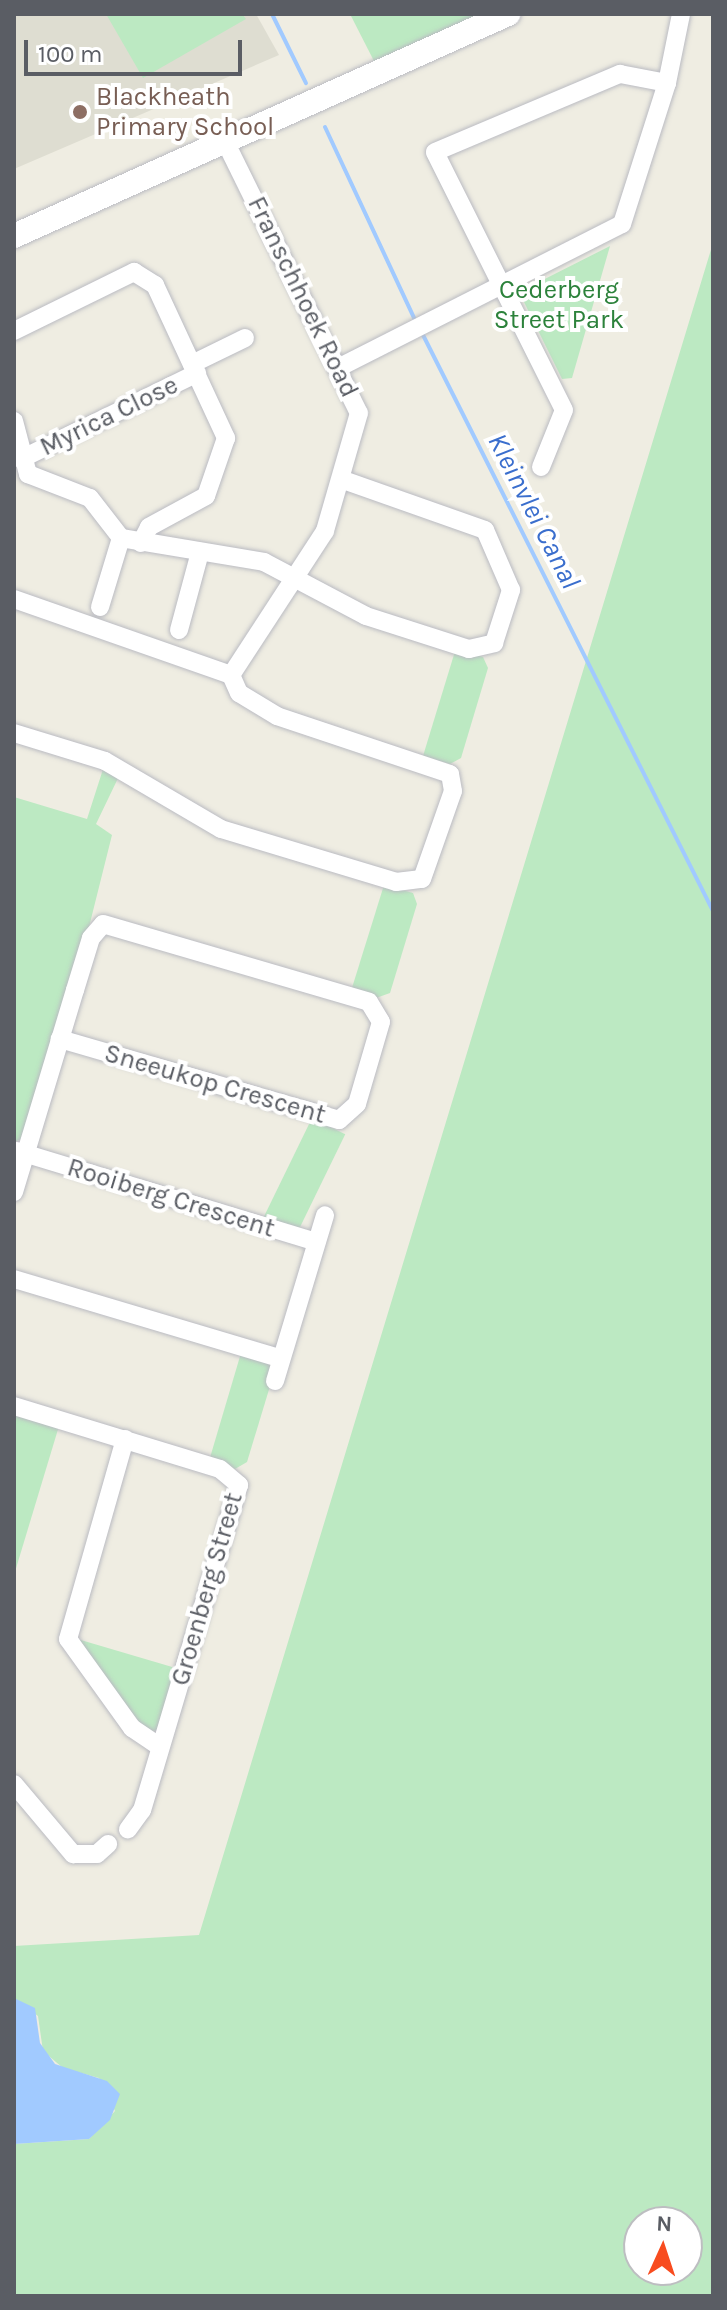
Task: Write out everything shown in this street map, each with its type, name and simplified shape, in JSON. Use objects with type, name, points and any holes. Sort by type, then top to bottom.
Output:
[{"type":"street","points":[[14,236],[508,14]]},
{"type":"street","points":[[340,367],[624,221],[667,83],[681,14]]},
{"type":"street","points":[[417,159],[620,74],[667,83]]},
{"type":"street","name":"Franschhoek Road","points":[[225,141],[340,367],[359,413],[343,480],[297,577],[231,675]]},
{"type":"street","points":[[435,152],[564,410],[541,467]]},
{"type":"street","points":[[14,331],[142,273],[227,433],[214,478],[202,500],[149,527],[141,543]]},
{"type":"street","name":"Myrica Close","points":[[21,459],[245,338]]},
{"type":"street","points":[[14,421],[21,459],[32,477],[90,498],[121,538],[260,561],[297,577],[351,610],[469,649],[489,647],[500,633],[510,582],[479,524],[343,480]]},
{"type":"street","points":[[100,607],[121,538]]},
{"type":"street","points":[[179,630],[200,552]]},
{"type":"street","points":[[14,599],[164,646],[231,675],[239,693],[277,716],[450,774],[453,791],[422,879],[396,882],[221,829],[105,761],[14,733]]},
{"type":"street","name":"Sneeukop Crescent","points":[[118,924],[369,1002],[381,1022],[359,1098],[346,1118],[328,1118],[60,1039],[100,925],[118,924]]},
{"type":"street","points":[[14,1192],[20,1152],[60,1039]]},
{"type":"street","name":"Rooiberg Crescent","points":[[20,1152],[316,1242]]},
{"type":"street","points":[[275,1381],[279,1358],[325,1215]]},
{"type":"street","points":[[14,1279],[279,1358]]},
{"type":"street","name":"Groenberg Street","points":[[14,1406],[230,1472],[239,1485],[142,1810],[128,1829]]},
{"type":"street","points":[[125,1439],[68,1639],[132,1728],[160,1747]]},
{"type":"street","points":[[14,1784],[20,1802],[73,1854],[97,1854],[108,1844]]},
{"type":"shaded area","name":"Blackheath Primary School","points":[[14,14],[256,14],[279,55],[14,169]]},
{"type":"green space","points":[[106,14],[242,14],[246,19],[143,78]]},
{"type":"green space","points":[[350,14],[491,14],[376,65]]},
{"type":"green space","points":[[713,243],[713,2296],[14,2296],[14,2144],[89,2139],[115,2111],[99,2078],[63,2068],[43,2051],[38,2016],[14,1998],[14,1946],[199,1935]]},
{"type":"green space","name":"Cederberg Street Park","points":[[610,246],[572,378],[562,379],[519,292]]},
{"type":"green space","points":[[456,648],[483,657],[488,668],[461,758],[450,764],[423,756]]},
{"type":"green space","points":[[105,763],[121,772],[96,824],[112,835],[88,931],[22,1139],[14,1142],[14,797],[87,819]]},
{"type":"green space","points":[[384,885],[413,893],[417,904],[390,993],[376,998],[351,991]]},
{"type":"green space","points":[[312,1118],[345,1134],[296,1235],[263,1219]]},
{"type":"green space","points":[[241,1353],[272,1365],[274,1373],[247,1462],[235,1469],[209,1461]]},
{"type":"green space","points":[[14,1412],[59,1426],[14,1575]]},
{"type":"green space","points":[[74,1638],[179,1669],[158,1730],[147,1732]]},
{"type":"water","points":[[14,1998],[35,2008],[40,2043],[55,2064],[107,2081],[120,2094],[110,2120],[89,2139],[14,2144]]},
{"type":"waterway","name":"Kleinvlei Canal","points":[[272,14],[306,83]]},
{"type":"waterway","name":"Kleinvlei Canal","points":[[325,127],[417,324]]},
{"type":"waterway","name":"Kleinvlei Canal","points":[[421,331],[713,911]]},
{"type":"place","name":"Blackheath Primary School","points":[[80,112]]}]
